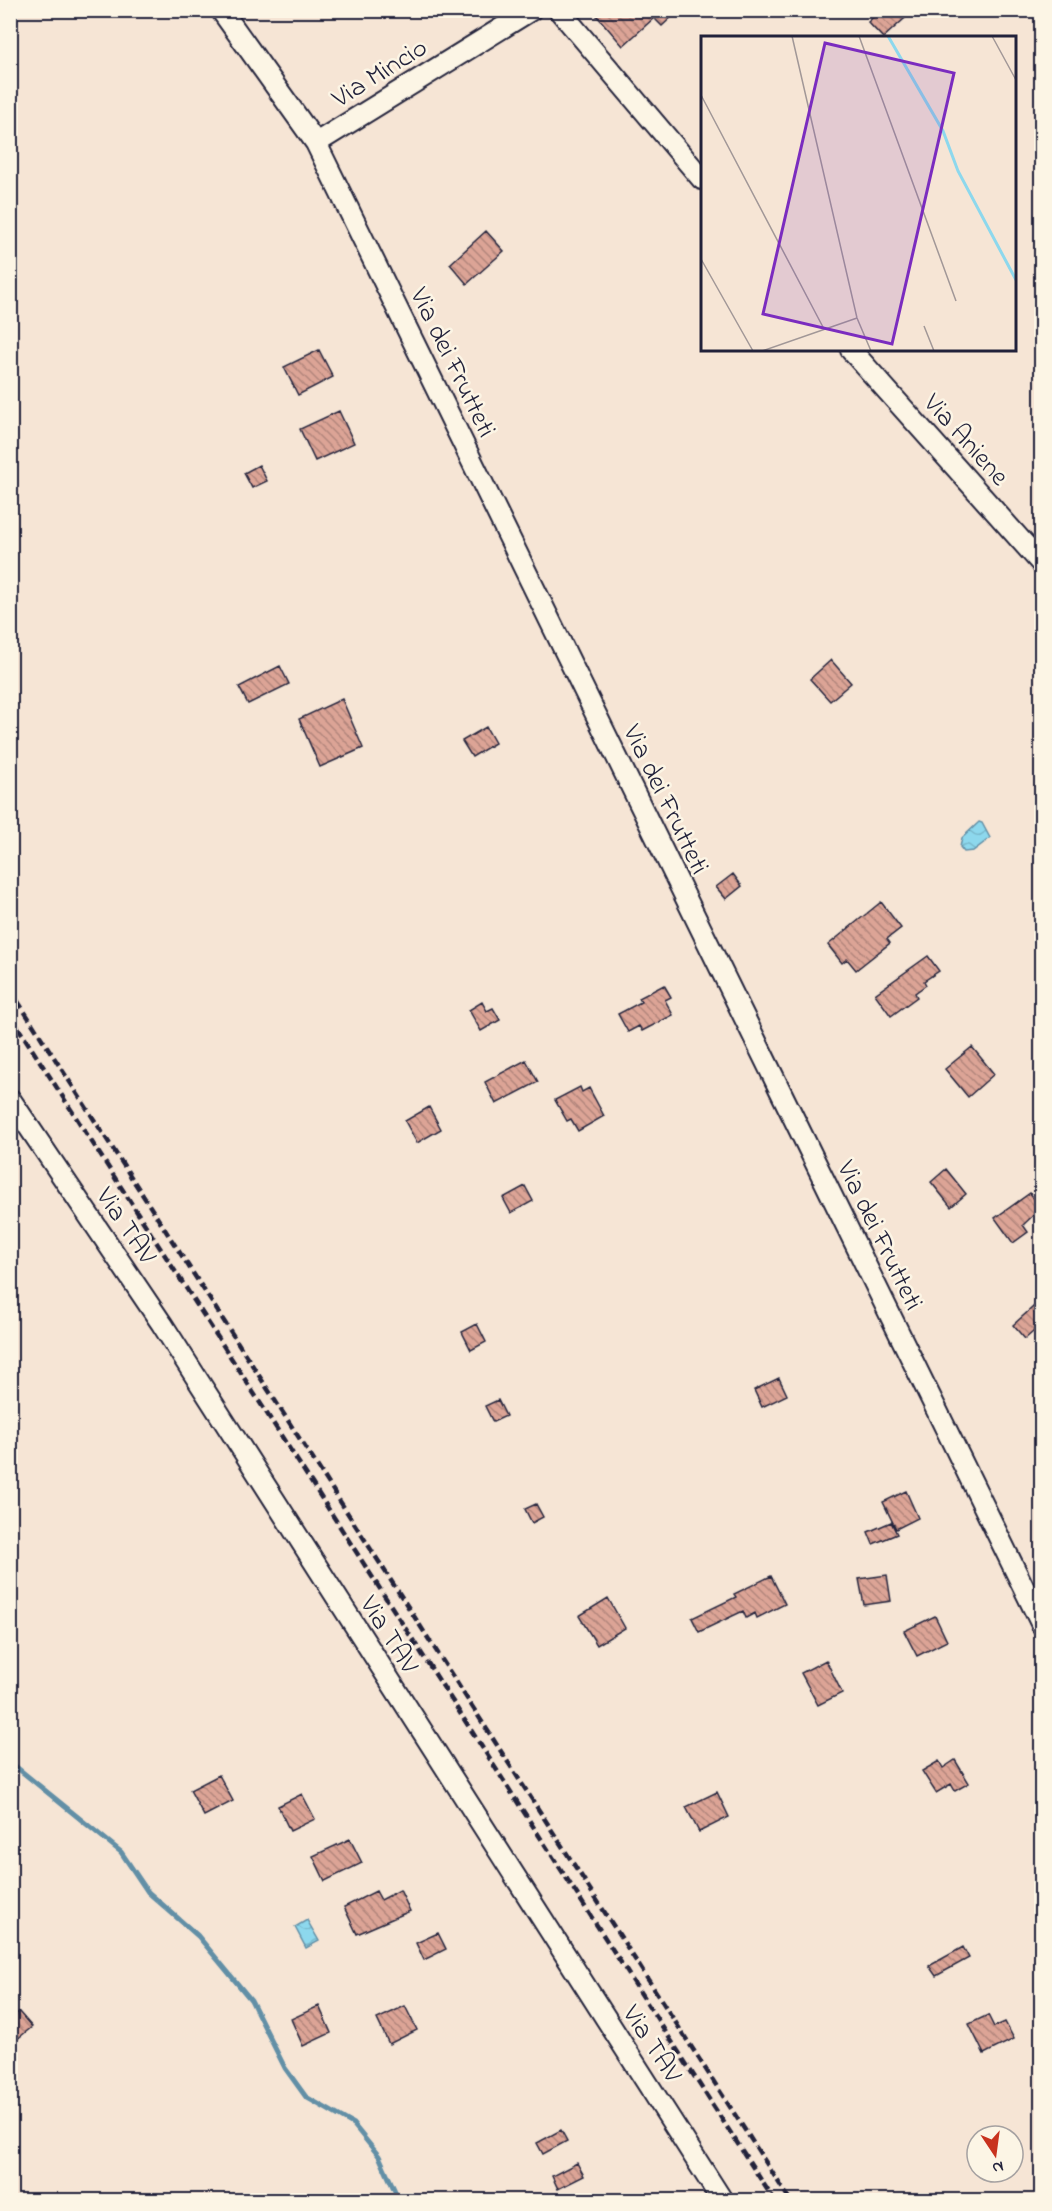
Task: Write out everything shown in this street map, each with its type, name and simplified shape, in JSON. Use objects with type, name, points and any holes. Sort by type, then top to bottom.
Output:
[{"type":"street","name":"Via dei Frutteti","points":[[221,10],[316,143],[1041,1625]]},
{"type":"street","name":"Via Mincio","points":[[316,143],[531,10]]},
{"type":"street","points":[[559,10],[701,178]]},
{"type":"street","name":"Via Aniene","points":[[852,351],[1041,564]]},
{"type":"street","name":"Via TAV","points":[[10,1099],[162,1324],[722,2200]]},
{"type":"water","points":[[979,822],[982,823],[990,838],[973,851],[964,852],[960,847],[962,838]]},
{"type":"water","points":[[307,1920],[319,1941],[306,1948],[295,1927]]},
{"type":"building","points":[[603,10],[679,10],[662,26],[654,18],[623,46],[597,16]]},
{"type":"building","points":[[881,10],[914,10],[885,36],[881,36],[868,22]]},
{"type":"building","points":[[486,231],[504,251],[467,284],[450,264]]},
{"type":"building","points":[[319,350],[333,377],[298,395],[284,367]]},
{"type":"building","points":[[339,411],[354,443],[315,461],[300,429]]},
{"type":"building","points":[[259,465],[267,481],[252,488],[244,473]]},
{"type":"building","points":[[831,660],[851,683],[830,701],[810,679]]},
{"type":"building","points":[[280,666],[289,684],[248,704],[239,687]]},
{"type":"building","points":[[342,699],[363,748],[320,767],[299,719]]},
{"type":"building","points":[[486,727],[495,743],[472,757],[462,741]]},
{"type":"building","points":[[733,874],[742,886],[726,899],[716,887]]},
{"type":"building","points":[[881,902],[901,928],[887,939],[890,943],[856,970],[847,959],[842,963],[828,945]]},
{"type":"building","points":[[928,956],[939,971],[924,981],[926,985],[915,993],[917,997],[891,1016],[875,994]]},
{"type":"building","points":[[664,985],[671,997],[665,1000],[673,1015],[642,1031],[639,1026],[628,1032],[618,1014],[641,1002],[639,998]]},
{"type":"building","points":[[482,1002],[487,1011],[493,1008],[500,1020],[481,1031],[469,1010]]},
{"type":"building","points":[[972,1047],[994,1074],[968,1097],[945,1069]]},
{"type":"building","points":[[526,1060],[538,1082],[496,1104],[485,1082]]},
{"type":"building","points":[[580,1087],[582,1092],[589,1088],[604,1116],[578,1131],[571,1119],[567,1121],[555,1100]]},
{"type":"building","points":[[429,1107],[441,1129],[417,1143],[405,1121]]},
{"type":"building","points":[[946,1169],[966,1194],[951,1207],[931,1182]]},
{"type":"building","points":[[525,1186],[533,1201],[511,1213],[503,1198]]},
{"type":"building","points":[[1030,1193],[1041,1208],[1023,1225],[1028,1232],[1013,1243],[995,1218]]},
{"type":"building","points":[[1041,1300],[1041,1325],[1025,1339],[1013,1325]]},
{"type":"building","points":[[477,1324],[486,1342],[471,1350],[462,1332]]},
{"type":"building","points":[[779,1378],[787,1395],[762,1407],[754,1390]]},
{"type":"building","points":[[498,1400],[506,1416],[493,1422],[485,1406]]},
{"type":"building","points":[[906,1491],[918,1518],[896,1529],[883,1502]]},
{"type":"building","points":[[536,1504],[543,1517],[532,1523],[525,1509]]},
{"type":"building","points":[[891,1522],[897,1534],[873,1544],[868,1532]]},
{"type":"building","points":[[887,1575],[891,1601],[864,1605],[859,1579]]},
{"type":"building","points":[[771,1576],[785,1604],[757,1618],[755,1613],[746,1618],[743,1611],[699,1632],[692,1618],[736,1597],[734,1594]]},
{"type":"building","points":[[608,1598],[625,1628],[597,1645],[579,1616]]},
{"type":"building","points":[[935,1616],[947,1641],[917,1656],[904,1631]]},
{"type":"building","points":[[826,1660],[842,1693],[818,1705],[801,1673]]},
{"type":"building","points":[[955,1760],[969,1783],[955,1791],[951,1784],[936,1793],[922,1771],[939,1761],[943,1768]]},
{"type":"building","points":[[219,1775],[233,1801],[204,1816],[190,1790]]},
{"type":"building","points":[[717,1792],[729,1817],[699,1832],[686,1807]]},
{"type":"building","points":[[302,1794],[315,1819],[290,1831],[278,1806]]},
{"type":"building","points":[[350,1839],[362,1863],[325,1881],[313,1856]]},
{"type":"building","points":[[400,1890],[410,1911],[357,1934],[344,1907],[376,1891],[381,1900]]},
{"type":"building","points":[[438,1933],[446,1949],[424,1960],[416,1943]]},
{"type":"building","points":[[963,1947],[969,1958],[936,1976],[929,1966]]},
{"type":"building","points":[[319,2006],[331,2033],[303,2046],[291,2019]]},
{"type":"building","points":[[405,2006],[417,2030],[389,2044],[377,2019]]},
{"type":"building","points":[[19,2012],[32,2027],[10,2045],[10,2018]]},
{"type":"building","points":[[988,2015],[994,2027],[1005,2022],[1014,2039],[984,2054],[969,2024]]},
{"type":"building","points":[[561,2130],[567,2141],[543,2154],[537,2143]]},
{"type":"building","points":[[577,2163],[584,2176],[558,2189],[552,2176]]},
{"type":"waterway","points":[[10,1762],[121,1852],[148,1892],[198,1936],[251,2000],[285,2068],[306,2097],[353,2124],[379,2156],[399,2200]]},
{"type":"railway","points":[[10,989],[790,2200]]},
{"type":"railway","points":[[10,1015],[774,2200]]}]
